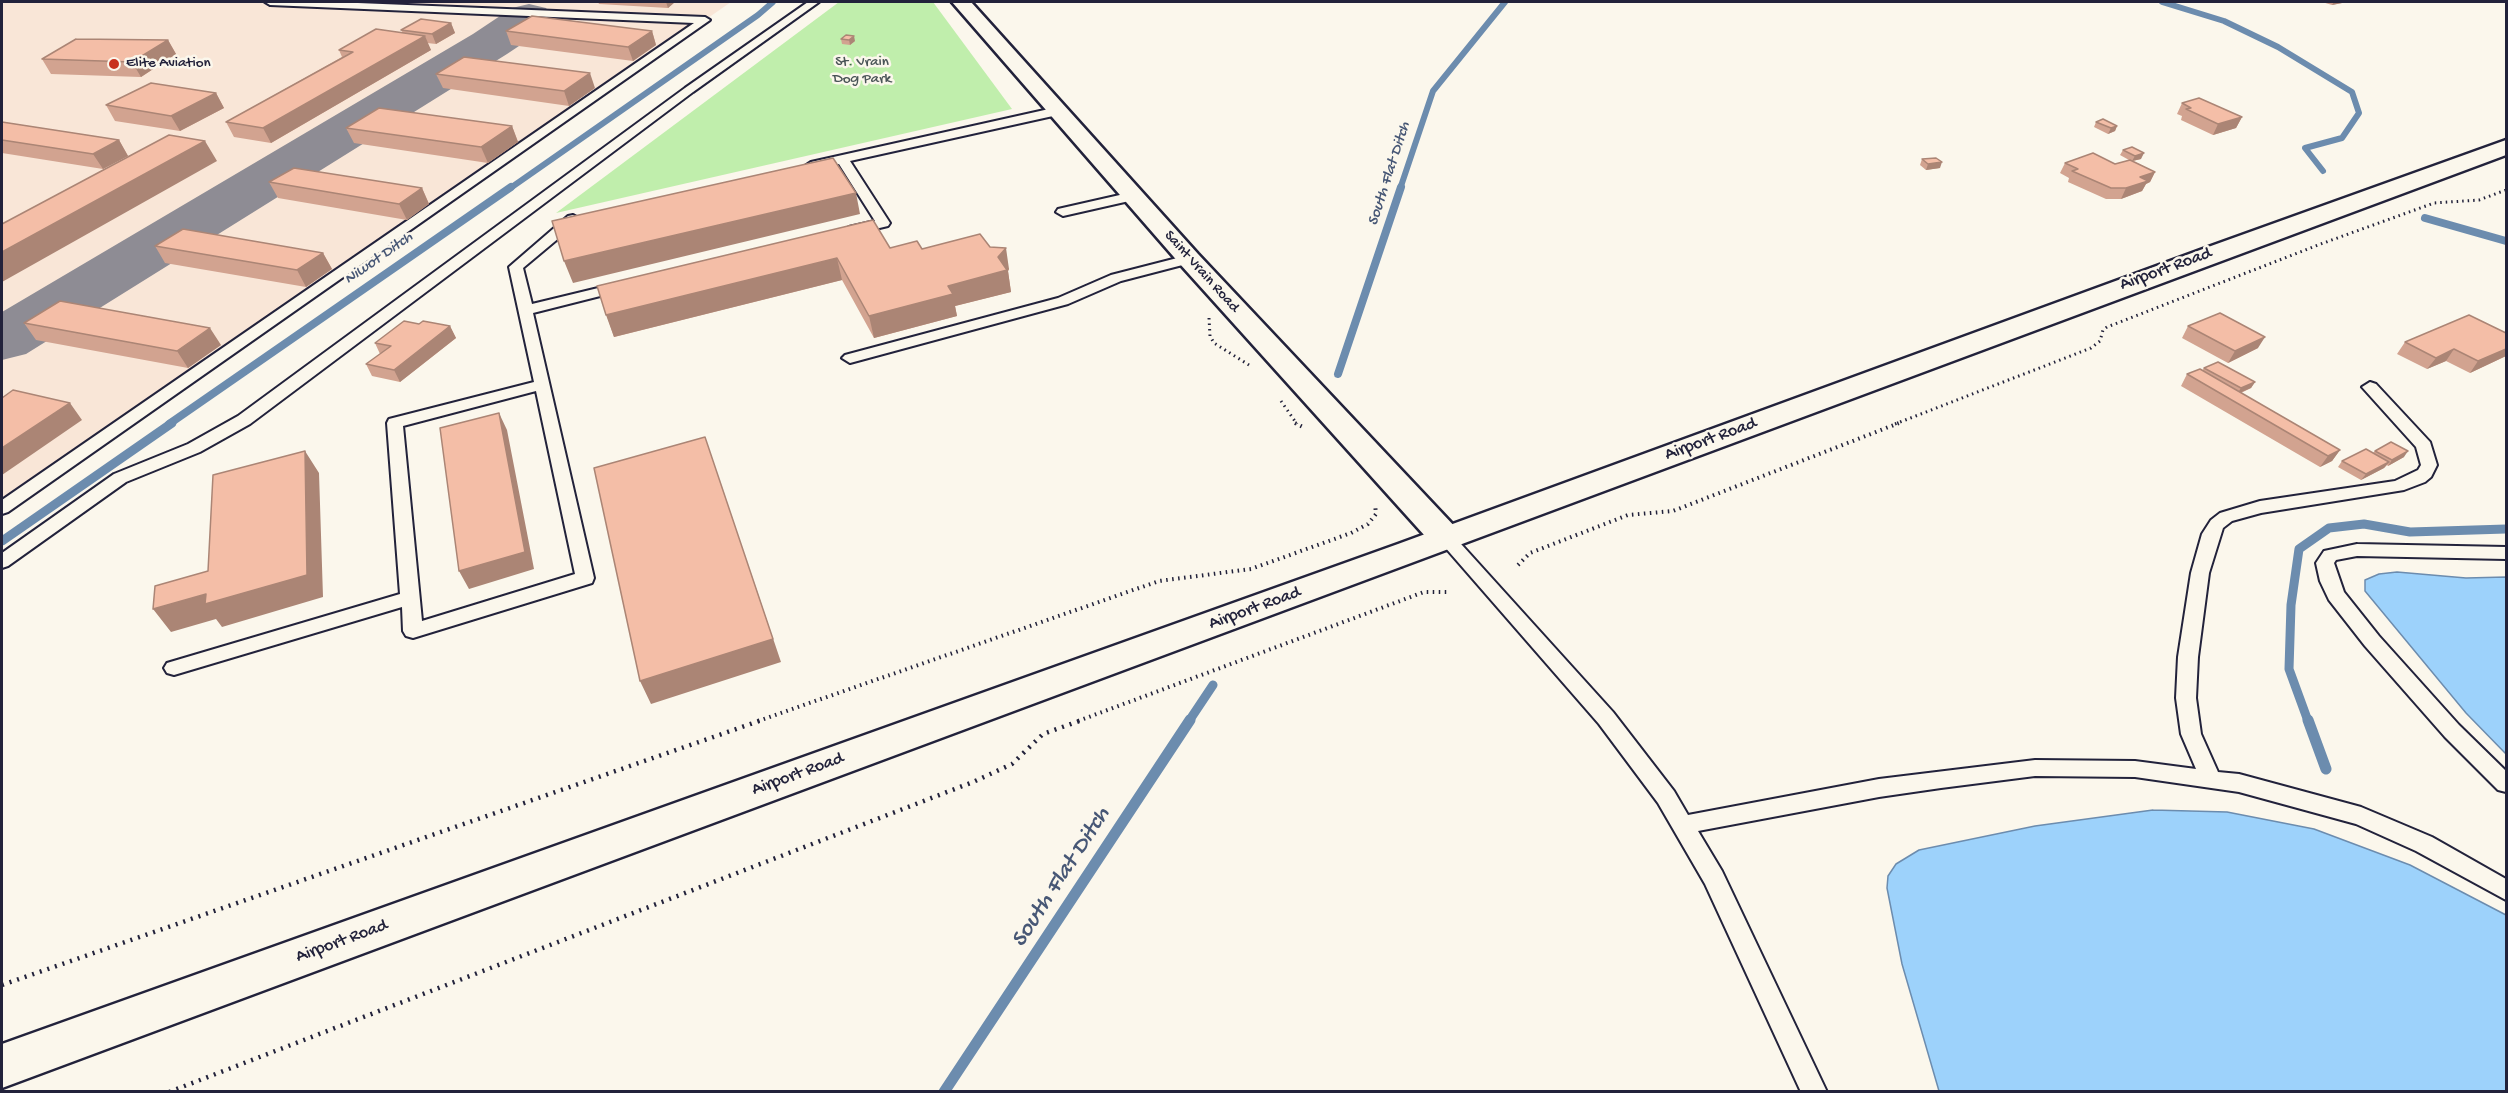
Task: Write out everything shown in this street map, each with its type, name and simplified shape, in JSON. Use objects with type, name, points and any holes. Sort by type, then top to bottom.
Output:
[{"type":"main road","name":"Saint Vrain Road","points":[[961,2],[1327,412],[1446,538]]},
{"type":"main road","name":"Airport Road","points":[[2,1066],[1446,538],[2506,147]]},
{"type":"lane","points":[[2,508],[705,20],[270,2]]},
{"type":"lane","points":[[2,562],[120,478],[194,448],[244,420],[689,90],[814,2]]},
{"type":"lane","points":[[795,169],[1058,111]]},
{"type":"lane","points":[[837,234],[883,223],[842,159]]},
{"type":"lane","points":[[1063,212],[1132,196]]},
{"type":"lane","points":[[542,385],[394,423],[413,631],[585,578],[516,267],[574,218],[585,216]]},
{"type":"lane","points":[[850,358],[1063,301],[1116,278],[1189,259]]},
{"type":"lane","points":[[526,310],[641,282]]},
{"type":"lane","points":[[2210,777],[2192,734],[2186,698],[2188,657],[2199,583],[2211,534],[2217,524],[2226,518],[2260,507],[2390,488],[2411,482],[2425,473],[2429,465],[2424,446],[2370,387]]},
{"type":"lane","points":[[1446,538],[1606,718],[1636,755],[1684,825],[1749,948],[1814,1092]]},
{"type":"lane","points":[[2506,552],[2356,550],[2330,555],[2325,563],[2329,581],[2353,619],[2452,731],[2506,784]]},
{"type":"lane","points":[[174,668],[410,598]]},
{"type":"lane","points":[[1684,825],[1879,788],[2035,768],[2135,768],[2210,777],[2275,791],[2361,816],[2424,844],[2506,890]]},
{"type":"path","points":[[1518,565],[1530,553],[1628,515],[1673,511],[2091,348],[2100,341],[2103,330],[2107,327],[2318,245],[2434,203],[2479,200],[2506,190]]},
{"type":"path","points":[[1209,312],[1210,336],[1214,343],[1253,368]]},
{"type":"path","points":[[1280,398],[1287,414],[1296,424],[1314,432]]},
{"type":"path","points":[[2,985],[1159,581],[1251,569],[1351,533],[1368,524],[1376,514],[1375,501]]},
{"type":"path","points":[[169,1092],[973,782],[1010,765],[1043,734],[1424,592],[1447,592]]},
{"type":"shaded area","points":[[2,2],[731,2],[2,508]]},
{"type":"green space","name":"St. Vrain Dog Park","points":[[839,2],[933,2],[1012,109],[556,213]]},
{"type":"water","points":[[2397,572],[2466,578],[2506,577],[2506,754],[2466,713],[2365,591],[2365,580],[2379,574]]},
{"type":"water","points":[[2153,810],[2227,812],[2314,829],[2410,865],[2506,915],[2506,1091],[1939,1091],[1902,964],[1887,888],[1888,876],[1896,864],[1919,850],[2035,826]]},
{"type":"building","points":[[532,16],[652,31],[628,47],[506,31]]},
{"type":"building","points":[[421,19],[451,23],[432,34],[401,30]]},
{"type":"building","points":[[376,29],[425,36],[263,128],[226,122],[353,52],[339,50]]},
{"type":"building","points":[[846,35],[854,36],[849,40],[841,39]]},
{"type":"building","points":[[76,39],[168,40],[132,62],[42,59]]},
{"type":"building","points":[[464,57],[590,73],[564,91],[436,74]]},
{"type":"building","points":[[151,83],[216,93],[171,116],[106,105]]},
{"type":"building","points":[[2199,98],[2242,117],[2218,124],[2186,109],[2191,108],[2182,103]]},
{"type":"building","points":[[379,108],[512,126],[481,147],[346,128]]},
{"type":"building","points":[[2103,119],[2117,126],[2111,128],[2096,122]]},
{"type":"building","points":[[2,122],[119,140],[93,154],[2,140]]},
{"type":"building","points":[[169,135],[205,141],[2,252],[2,224]]},
{"type":"building","points":[[2132,147],[2144,153],[2135,156],[2123,150]]},
{"type":"building","points":[[2093,153],[2115,164],[2130,160],[2155,172],[2140,177],[2148,181],[2126,188],[2111,188],[2072,171],[2078,169],[2065,163]]},
{"type":"building","points":[[833,158],[856,193],[564,261],[552,221]]},
{"type":"building","points":[[1936,158],[1942,162],[1928,164],[1922,159]]},
{"type":"building","points":[[294,168],[422,188],[399,204],[269,182]]},
{"type":"building","points":[[873,220],[890,248],[917,241],[922,249],[980,234],[990,247],[1006,248],[998,257],[1007,270],[948,286],[953,294],[869,316],[837,258],[606,315],[597,286]]},
{"type":"building","points":[[183,229],[323,253],[297,270],[155,246]]},
{"type":"building","points":[[60,301],[210,328],[177,351],[24,323]]},
{"type":"building","points":[[2220,313],[2265,337],[2235,351],[2188,326]]},
{"type":"building","points":[[2469,315],[2506,333],[2506,349],[2478,361],[2454,349],[2436,358],[2405,342]]},
{"type":"building","points":[[404,321],[419,324],[423,321],[450,326],[394,370],[366,364],[391,346],[375,343]]},
{"type":"building","points":[[2218,362],[2255,382],[2241,388],[2204,368]]},
{"type":"building","points":[[2200,369],[2340,450],[2328,456],[2187,374]]},
{"type":"building","points":[[13,390],[70,403],[2,448],[2,398]]},
{"type":"building","points":[[499,413],[525,552],[459,571],[440,428]]},
{"type":"building","points":[[705,437],[773,639],[640,681],[594,468]]},
{"type":"building","points":[[2391,442],[2408,451],[2392,460],[2375,451]]},
{"type":"building","points":[[2366,449],[2389,462],[2366,474],[2342,461]]},
{"type":"building","points":[[305,451],[307,575],[205,604],[206,594],[153,609],[155,586],[208,571],[213,475]]},
{"type":"waterway","name":"Niwot Ditch","points":[[509,189],[758,15],[773,2]]},
{"type":"waterway","name":"South Flat Ditch","points":[[1400,189],[1433,91],[1505,2]]},
{"type":"waterway","points":[[2162,2],[2224,21],[2278,47],[2352,92],[2359,113],[2342,138],[2305,148],[2323,171]]},
{"type":"waterway","name":"Niwot Ditch","points":[[169,424],[511,187]]},
{"type":"waterway","name":"South Flat Ditch","points":[[1338,374],[1401,187]]},
{"type":"waterway","points":[[2425,218],[2506,241]]},
{"type":"waterway","name":"Niwot Ditch","points":[[2,541],[172,423]]},
{"type":"waterway","points":[[2308,721],[2289,669],[2291,605],[2299,549],[2329,528],[2364,524],[2410,532],[2506,529]]},
{"type":"waterway","name":"South Flat Ditch","points":[[1189,721],[1213,685]]},
{"type":"waterway","name":"South Flat Ditch","points":[[944,1092],[1190,720]]},
{"type":"waterway","points":[[2308,720],[2326,769]]},
{"type":"taxiway","points":[[2,340],[490,44],[529,18]]},
{"type":"place","name":"Elite Aviation","points":[[114,64]]}]
